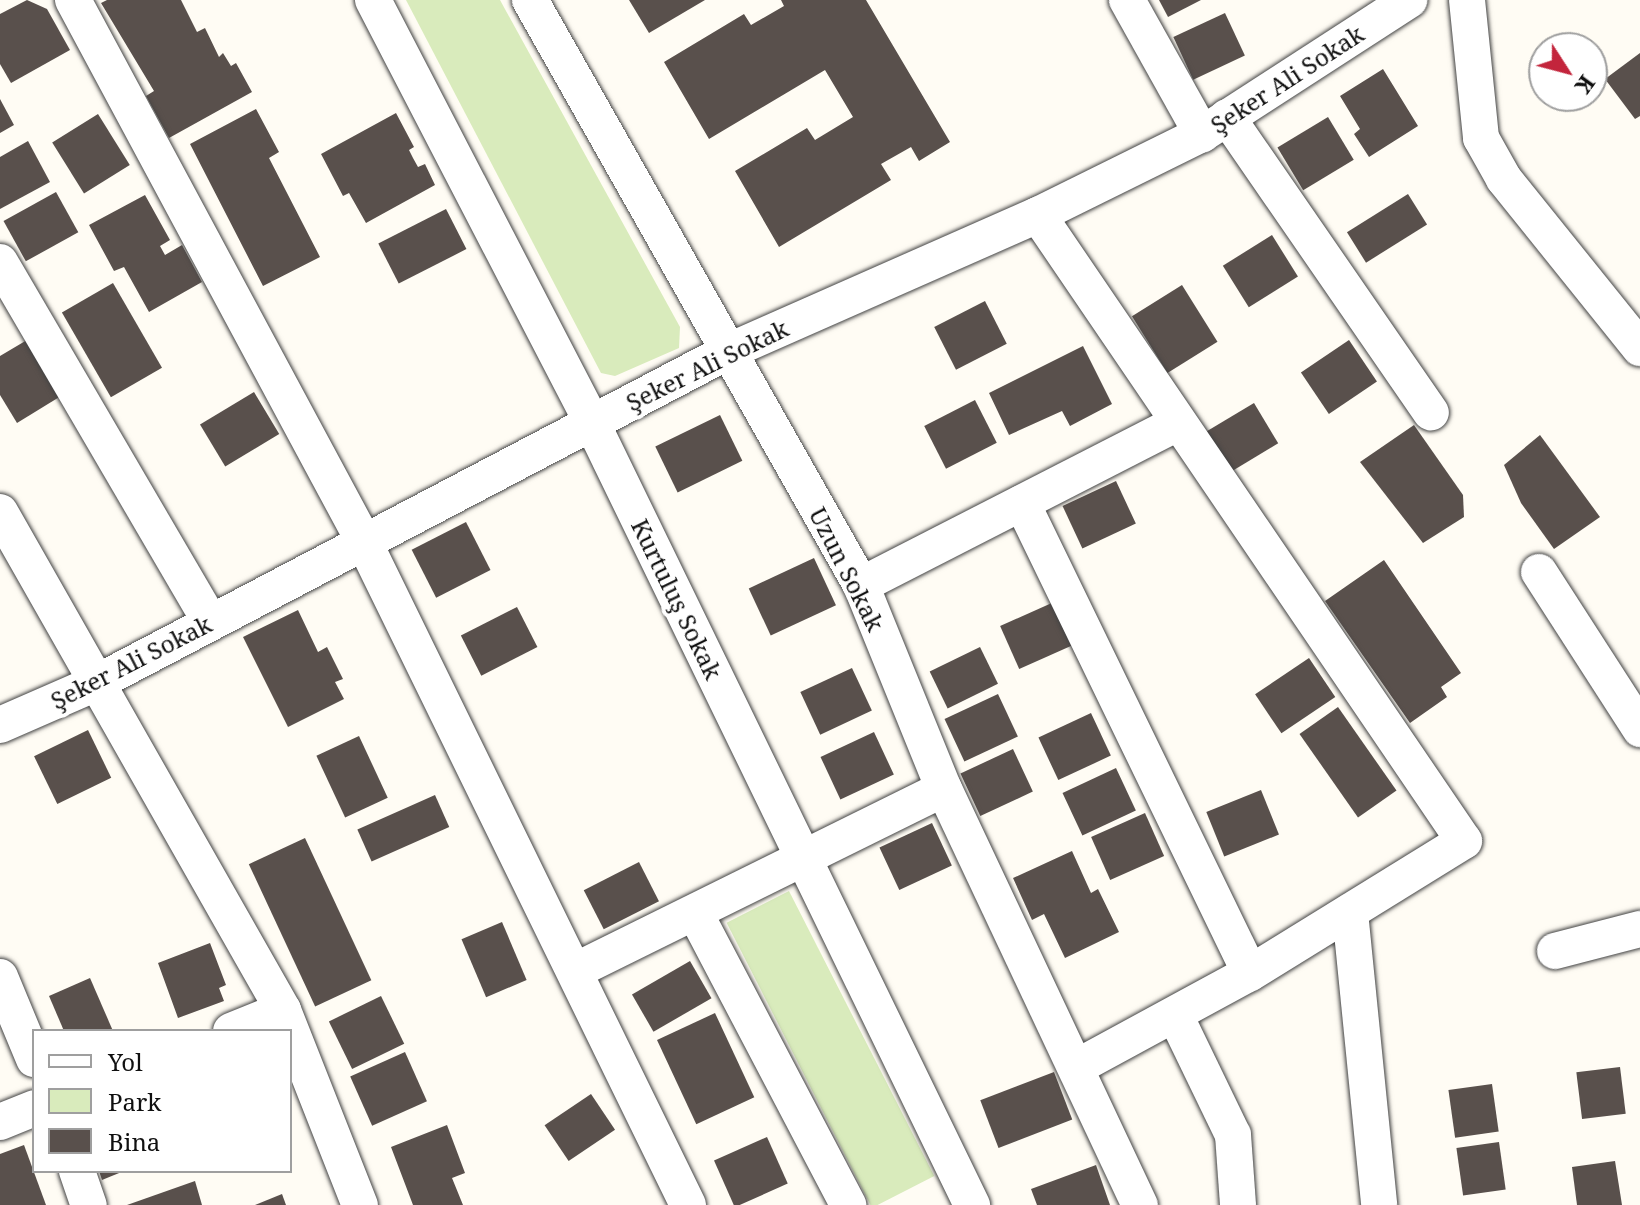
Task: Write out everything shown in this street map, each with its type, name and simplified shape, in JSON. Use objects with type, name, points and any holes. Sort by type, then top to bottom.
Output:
[{"type":"street","points":[[73,0],[363,540],[688,1205]]},
{"type":"street","name":"Kurtuluş Sokak","points":[[373,0],[591,421],[801,861],[970,1204]]},
{"type":"street","name":"Uzun Sokak","points":[[530,0],[861,585],[944,789],[1140,1205]]},
{"type":"street","points":[[1127,0],[1214,126],[1431,413]]},
{"type":"street","name":"Şeker Ali Sokak","points":[[0,725],[96,683],[363,540],[727,352],[1038,215],[1214,126],[1409,0]]},
{"type":"street","points":[[1467,0],[1481,138],[1504,179],[1640,348]]},
{"type":"street","points":[[1038,215],[1175,424],[1464,841],[1250,973],[1077,1067]]},
{"type":"street","points":[[0,262],[210,621]]},
{"type":"street","points":[[861,585],[1175,424]]},
{"type":"street","points":[[1022,503],[1250,973]]},
{"type":"street","points":[[0,512],[283,1010],[291,1029]]},
{"type":"street","points":[[1539,572],[1640,729]]},
{"type":"street","points":[[575,971],[944,789]]},
{"type":"street","points":[[1350,912],[1379,1205]]},
{"type":"street","points":[[695,913],[848,1205]]},
{"type":"street","points":[[1555,951],[1640,929]]},
{"type":"street","points":[[0,977],[32,1054]]},
{"type":"street","points":[[236,1029],[283,1010]]},
{"type":"street","points":[[1175,1015],[1233,1135],[1238,1205]]},
{"type":"street","points":[[292,1033],[360,1205]]},
{"type":"street","points":[[0,1122],[32,1109]]},
{"type":"street","points":[[78,1173],[89,1205]]},
{"type":"green space","points":[[406,0],[500,0],[680,327],[679,348],[615,376],[601,373]]},
{"type":"green space","points":[[789,891],[934,1176],[878,1205],[870,1205],[727,923]]},
{"type":"building","points":[[27,0],[47,9],[70,50],[11,83],[0,64],[0,14]]},
{"type":"building","points":[[107,0],[181,0],[197,32],[205,28],[219,57],[223,53],[231,66],[236,63],[252,92],[169,138],[146,96],[154,91],[101,3]]},
{"type":"building","points":[[629,0],[705,0],[649,33]]},
{"type":"building","points":[[781,0],[866,0],[950,142],[919,161],[911,147],[881,164],[891,180],[779,247],[735,171],[807,128],[815,140],[853,117],[825,70],[709,139],[664,62],[744,14],[751,25],[784,6]]},
{"type":"building","points":[[1159,0],[1201,0],[1168,17]]},
{"type":"building","points":[[1225,13],[1245,56],[1193,80],[1173,37]]},
{"type":"building","points":[[1640,53],[1640,116],[1635,119],[1608,83],[1608,77]]},
{"type":"building","points":[[1383,69],[1418,126],[1369,157],[1354,134],[1360,129],[1340,96]]},
{"type":"building","points":[[0,99],[14,125],[0,133]]},
{"type":"building","points":[[256,109],[279,152],[269,158],[320,257],[263,286],[190,144]]},
{"type":"building","points":[[396,113],[414,147],[409,150],[413,158],[418,167],[425,164],[435,185],[366,223],[349,193],[343,196],[321,154]]},
{"type":"building","points":[[98,114],[130,165],[84,193],[52,143]]},
{"type":"building","points":[[1328,117],[1354,160],[1303,190],[1277,147]]},
{"type":"building","points":[[28,141],[50,182],[0,209],[0,157]]},
{"type":"building","points":[[56,192],[78,232],[26,261],[4,221]]},
{"type":"building","points":[[1408,194],[1427,225],[1366,263],[1347,232]]},
{"type":"building","points":[[145,195],[170,240],[160,246],[165,255],[182,245],[202,282],[149,312],[124,267],[114,271],[89,225]]},
{"type":"building","points":[[446,209],[466,249],[399,284],[378,244]]},
{"type":"building","points":[[1272,235],[1298,277],[1249,307],[1223,266]]},
{"type":"building","points":[[113,283],[162,368],[111,397],[62,312]]},
{"type":"building","points":[[1182,285],[1218,342],[1167,373],[1132,316]]},
{"type":"building","points":[[985,301],[1007,344],[956,370],[934,327]]},
{"type":"building","points":[[27,340],[61,396],[17,423],[0,395],[0,356]]},
{"type":"building","points":[[1349,340],[1377,381],[1329,414],[1301,372]]},
{"type":"building","points":[[1083,346],[1112,404],[1070,426],[1062,411],[1009,435],[989,393]]},
{"type":"building","points":[[254,392],[279,434],[225,466],[200,424]]},
{"type":"building","points":[[975,400],[997,443],[946,469],[924,426]]},
{"type":"building","points":[[1254,403],[1278,443],[1228,473],[1204,433]]},
{"type":"building","points":[[720,415],[742,461],[678,492],[655,447]]},
{"type":"building","points":[[1414,425],[1463,495],[1464,517],[1423,543],[1360,462]]},
{"type":"building","points":[[1540,435],[1600,517],[1554,549],[1521,503],[1504,465]]},
{"type":"building","points":[[1116,481],[1136,524],[1082,549],[1063,506]]},
{"type":"building","points":[[466,522],[491,570],[436,598],[412,550]]},
{"type":"building","points":[[814,558],[836,605],[771,636],[749,588]]},
{"type":"building","points":[[1384,560],[1461,673],[1441,687],[1447,697],[1410,723],[1325,601]]},
{"type":"building","points":[[1054,602],[1073,645],[1019,669],[1000,626]]},
{"type":"building","points":[[517,607],[537,647],[481,676],[461,636]]},
{"type":"building","points":[[298,610],[318,652],[327,647],[343,679],[335,682],[344,699],[288,727],[243,637]]},
{"type":"building","points":[[980,647],[998,684],[948,708],[930,672]]},
{"type":"building","points":[[1309,658],[1335,697],[1281,733],[1255,694]]},
{"type":"building","points":[[852,668],[872,711],[820,735],[800,692]]},
{"type":"building","points":[[998,694],[1018,737],[964,762],[945,719]]},
{"type":"building","points":[[1338,707],[1397,791],[1358,818],[1299,734]]},
{"type":"building","points":[[1091,713],[1111,756],[1058,780],[1038,738]]},
{"type":"building","points":[[88,730],[111,778],[57,804],[34,756]]},
{"type":"building","points":[[874,732],[894,775],[840,800],[821,757]]},
{"type":"building","points":[[359,736],[388,798],[345,817],[316,756]]},
{"type":"building","points":[[1013,749],[1033,792],[980,816],[960,774]]},
{"type":"building","points":[[1116,768],[1136,811],[1082,836],[1063,793]]},
{"type":"building","points":[[1261,790],[1279,835],[1224,857],[1206,812]]},
{"type":"building","points":[[435,795],[449,827],[372,862],[357,830]]},
{"type":"building","points":[[1145,813],[1164,856],[1110,880],[1091,837]]},
{"type":"building","points":[[932,823],[952,866],[899,890],[879,848]]},
{"type":"building","points":[[305,838],[371,980],[315,1006],[249,864]]},
{"type":"building","points":[[1072,851],[1091,893],[1098,889],[1119,932],[1065,958],[1044,914],[1032,920],[1013,878]]},
{"type":"building","points":[[639,862],[659,901],[604,929],[584,890]]},
{"type":"building","points":[[502,922],[527,980],[486,997],[461,939]]},
{"type":"building","points":[[210,943],[226,985],[219,988],[224,1001],[178,1018],[158,963]]},
{"type":"building","points":[[690,961],[712,998],[653,1032],[632,994]]},
{"type":"building","points":[[90,978],[112,1029],[63,1029],[49,996]]},
{"type":"building","points":[[381,996],[404,1044],[352,1069],[329,1021]]},
{"type":"building","points":[[715,1013],[754,1097],[696,1124],[657,1040]]},
{"type":"building","points":[[405,1052],[427,1101],[372,1126],[350,1076]]},
{"type":"building","points":[[1620,1067],[1626,1114],[1582,1119],[1576,1072]]},
{"type":"building","points":[[1054,1072],[1072,1120],[999,1148],[980,1100]]},
{"type":"building","points":[[1492,1084],[1499,1132],[1455,1138],[1448,1090]]},
{"type":"building","points":[[591,1094],[615,1130],[569,1161],[545,1125]]},
{"type":"building","points":[[447,1125],[465,1173],[452,1178],[463,1205],[413,1205],[391,1147]]},
{"type":"building","points":[[767,1137],[788,1184],[734,1205],[714,1161]]},
{"type":"building","points":[[1499,1142],[1506,1190],[1463,1196],[1456,1148]]},
{"type":"building","points":[[24,1145],[46,1205],[0,1205],[0,1154]]},
{"type":"building","points":[[1615,1161],[1622,1205],[1577,1205],[1572,1167]]},
{"type":"building","points":[[1096,1165],[1110,1205],[1037,1205],[1031,1189]]},
{"type":"building","points":[[100,1173],[119,1173],[102,1180]]},
{"type":"building","points":[[195,1181],[202,1205],[127,1205]]},
{"type":"building","points":[[282,1194],[286,1205],[255,1205]]}]
